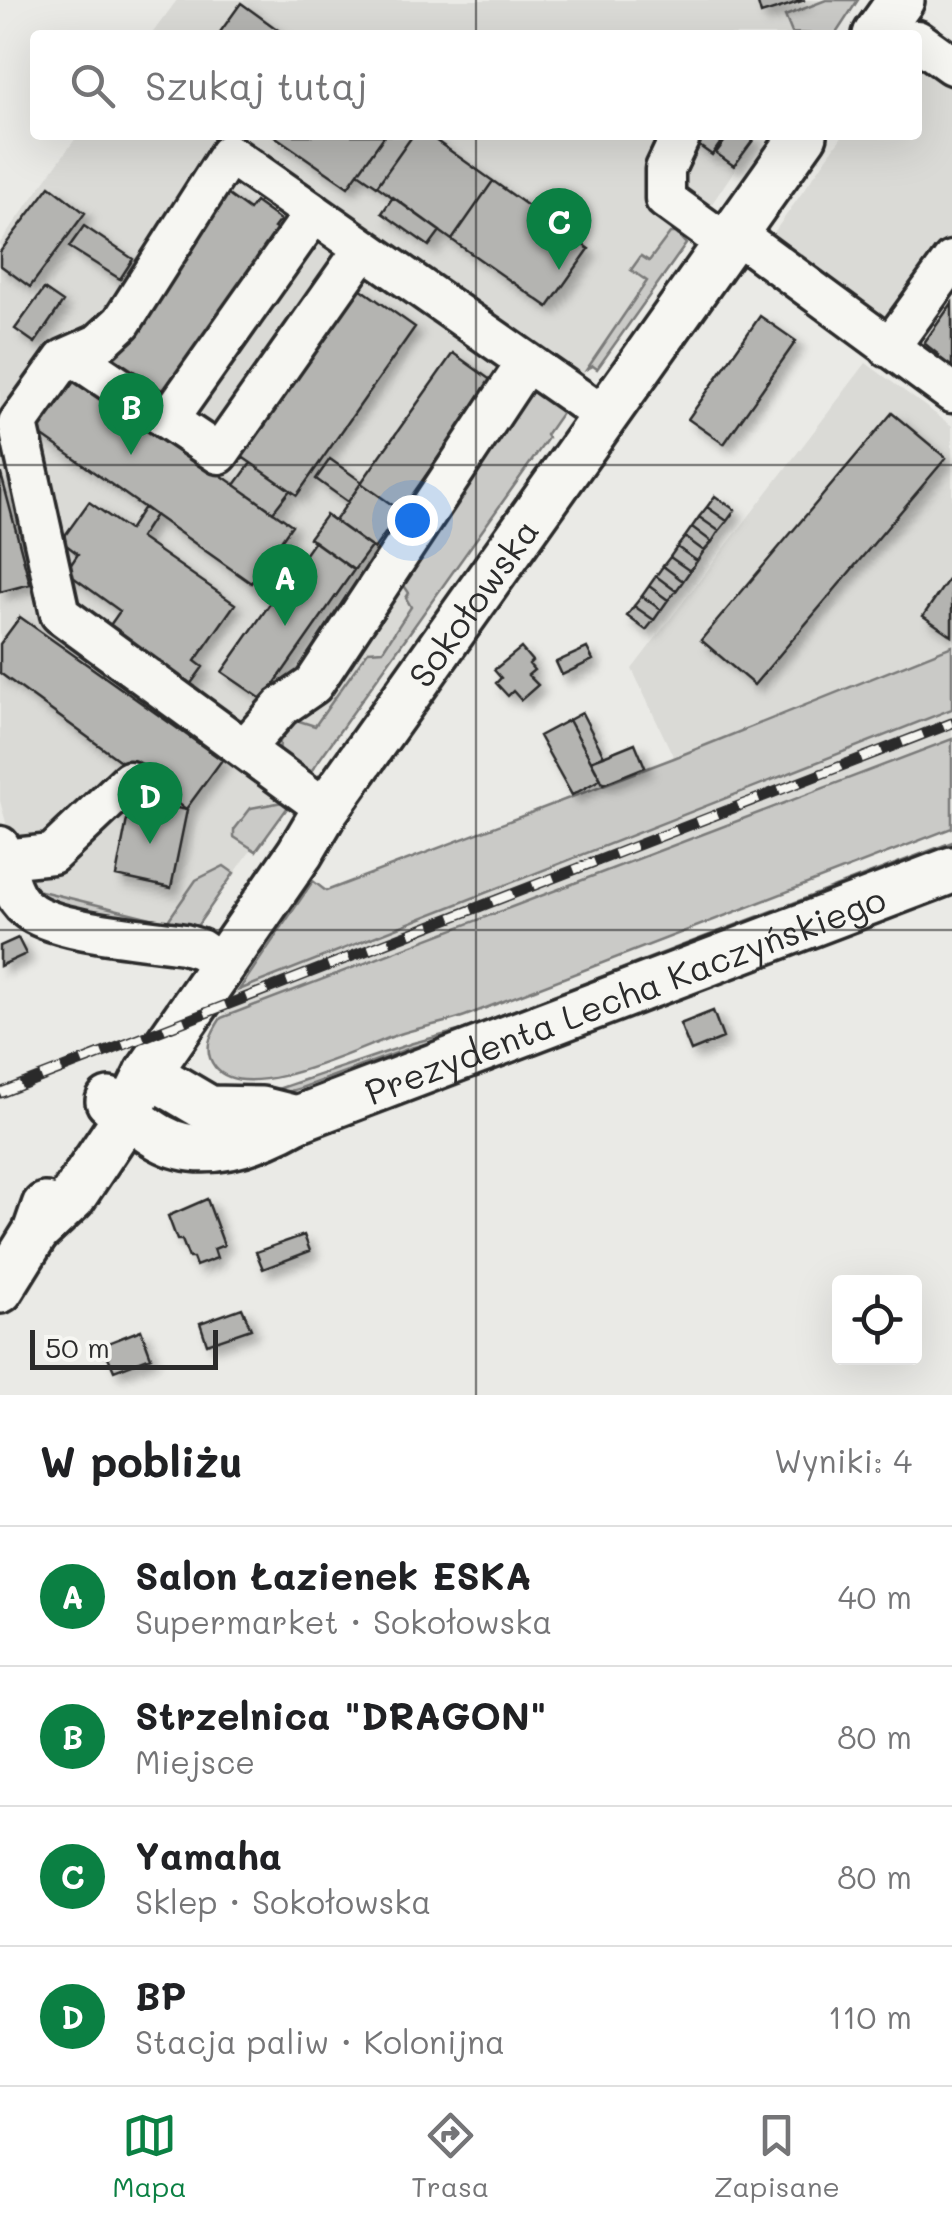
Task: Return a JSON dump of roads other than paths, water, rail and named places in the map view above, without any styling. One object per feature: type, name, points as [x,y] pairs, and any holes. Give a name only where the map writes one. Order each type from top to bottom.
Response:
[{"type":"main road","name":"Sokołowska","points":[[0,1290],[36,1232],[72,1198],[119,1108],[148,1074],[326,810],[800,140]]},
{"type":"main road","name":"Prezydenta Lecha Kaczyńskiego","points":[[119,1108],[176,1144],[202,1148],[250,1142],[297,1120],[952,870]]},
{"type":"main road","points":[[148,1074],[209,1109],[261,1110],[297,1120]]},
{"type":"street","points":[[922,39],[952,65]]},
{"type":"street","points":[[679,140],[665,169],[665,199],[731,238],[952,394]]},
{"type":"street","points":[[326,810],[60,614],[18,423],[64,359],[98,344],[122,322],[230,154],[604,416]]},
{"type":"street","points":[[168,420],[314,213]]},
{"type":"street","points":[[74,356],[219,454],[364,248]]},
{"type":"street","points":[[889,348],[952,262]]},
{"type":"street","points":[[244,749],[281,707],[313,685],[526,363]]},
{"type":"street","points":[[129,781],[52,854],[2,852],[12,890],[25,908],[50,923],[184,944],[200,949],[222,964]]},
{"type":"railway","points":[[0,1093],[952,723]]},
{"type":"place","name":"Yamaha","points":[[559,270]]},
{"type":"place","name":"Strzelnica \"DRAGON\"","points":[[131,455]]},
{"type":"place","name":"Salon Łazienek ESKA","points":[[285,626]]},
{"type":"place","name":"BP","points":[[150,844]]}]
